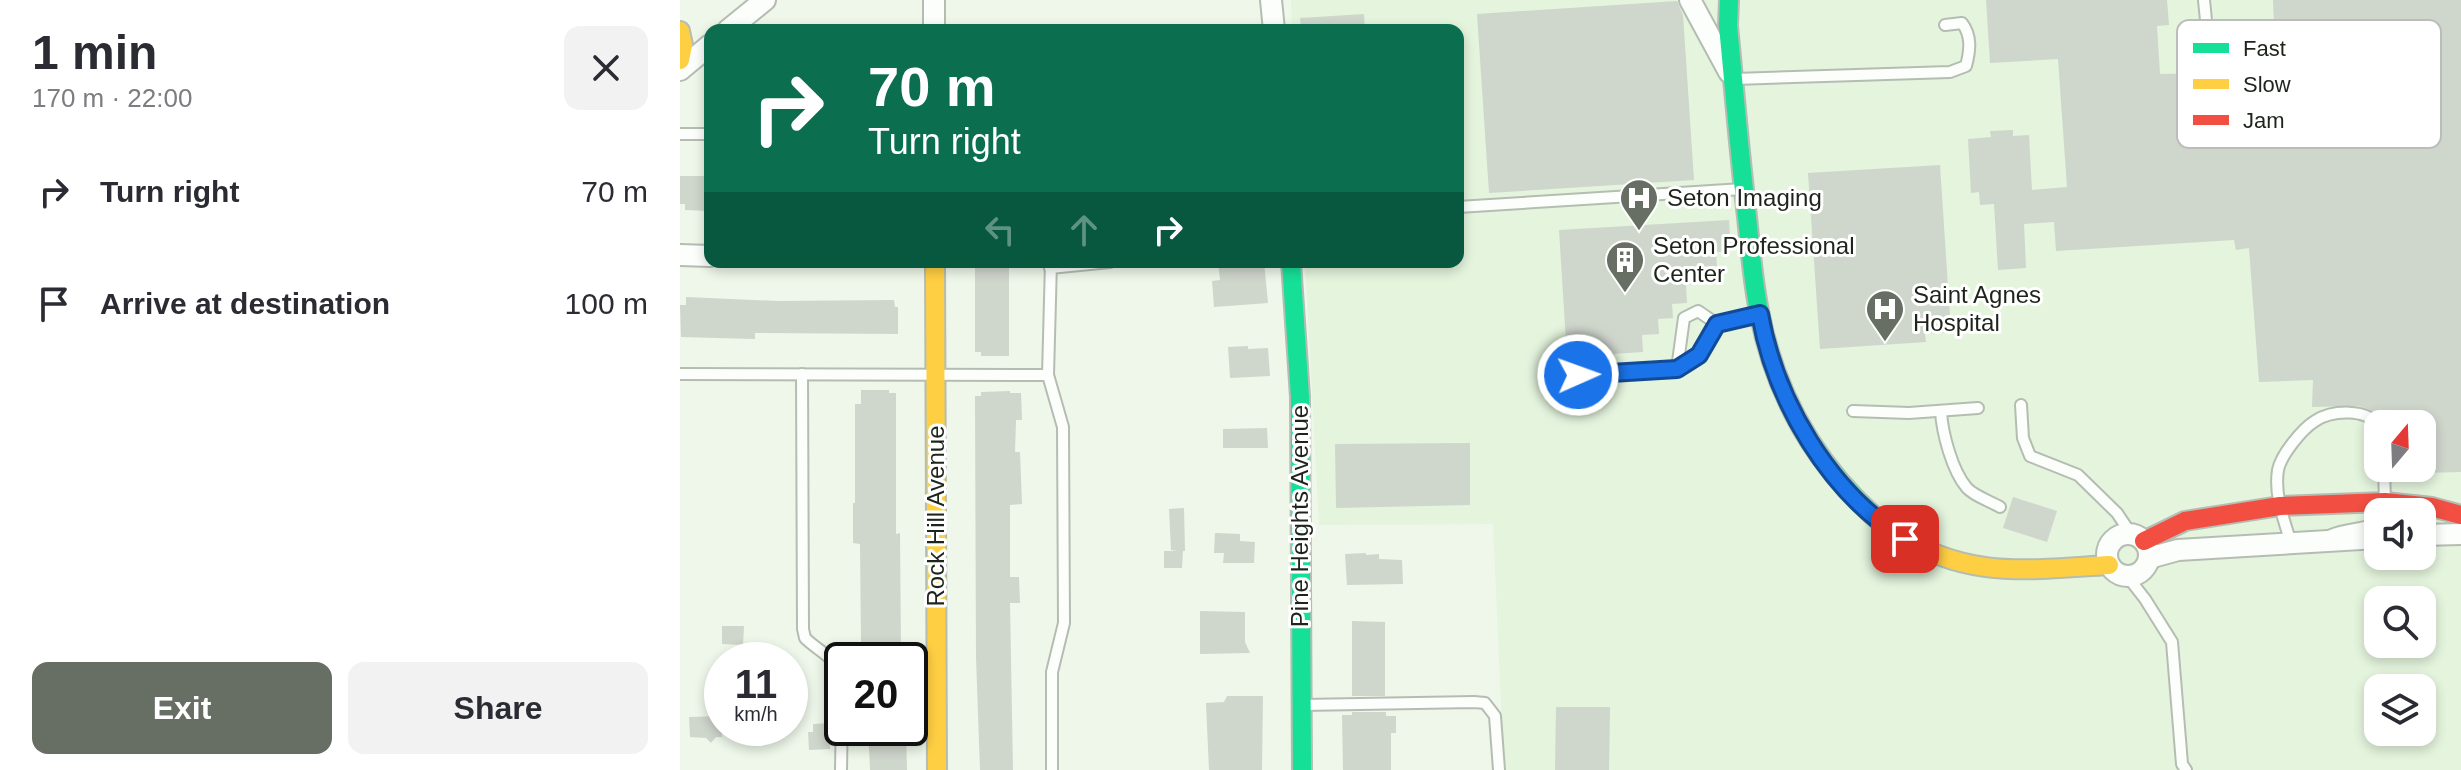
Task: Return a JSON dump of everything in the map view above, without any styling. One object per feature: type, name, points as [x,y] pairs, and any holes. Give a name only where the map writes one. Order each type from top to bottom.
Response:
[{"type":"street","points":[[735,24],[765,0]]},
{"type":"street","points":[[934,0],[934,24]]},
{"type":"street","points":[[1271,0],[1273,24]]},
{"type":"street","points":[[1690,0],[1733,79]]},
{"type":"street","points":[[1729,0],[1728,26],[1743,189],[1760,314],[1780,384],[1792,412],[1824,463],[1857,503],[1886,528],[1923,551],[1969,566],[2006,571],[2109,565]]},
{"type":"street","points":[[680,31],[683,45],[680,60]]},
{"type":"street","points":[[680,70],[704,50]]},
{"type":"street","points":[[680,255],[704,256]]},
{"type":"street","name":"Rock Hill Avenue","points":[[935,268],[937,770]]},
{"type":"street","name":"Pine Heights Avenue","points":[[1291,268],[1300,397],[1302,770]]},
{"type":"street","points":[[2141,545],[2185,521],[2280,506],[2364,507]]},
{"type":"street","points":[[2436,508],[2461,515]]},
{"type":"street","points":[[2436,535],[2461,534]]},
{"type":"street","points":[[2141,545],[2142,571],[2120,575],[2109,565],[2107,551],[2121,535],[2141,545],[2178,550],[2364,539]]},
{"type":"lane","points":[[2204,0],[2206,20]]},
{"type":"lane","points":[[1733,79],[1950,72],[1966,66],[1969,31],[1962,23],[1945,25]]},
{"type":"lane","points":[[680,134],[704,134]]},
{"type":"lane","points":[[1464,207],[1743,189]]},
{"type":"lane","points":[[1050,268],[1048,375],[1063,427],[1064,623],[1052,672],[1052,770]]},
{"type":"lane","points":[[1677,369],[1684,318],[1698,311],[1717,324]]},
{"type":"lane","points":[[1578,375],[1677,369],[1699,355],[1717,324],[1760,314]]},
{"type":"lane","points":[[680,374],[1048,375]]},
{"type":"lane","points":[[802,374],[803,629],[805,638],[824,652]]},
{"type":"lane","points":[[2021,405],[2023,438],[2030,456],[2078,475],[2117,513],[2141,545]]},
{"type":"lane","points":[[1853,411],[1909,413],[1978,408]]},
{"type":"lane","points":[[1941,411],[1942,432],[1967,488],[2000,507]]},
{"type":"lane","points":[[2291,543],[2280,506],[2278,471],[2286,451],[2314,421],[2327,415],[2364,415]]},
{"type":"lane","points":[[2315,542],[2345,529],[2364,526]]},
{"type":"lane","points":[[2127,576],[2172,642],[2182,764],[2186,770]]},
{"type":"lane","points":[[1301,705],[1485,703],[1495,716],[1499,770]]},
{"type":"lane","points":[[841,746],[841,770]]},
{"type":"shaded area","name":"Saint Agnes Hospital","points":[[1291,0],[2461,0],[2461,770],[1504,770],[1493,524],[1319,525],[1305,268],[1464,268],[1464,24],[1292,24]]},
{"type":"building","points":[[1986,0],[2167,0],[2169,25],[2157,26],[2160,74],[2177,74],[2177,148],[2441,148],[2441,20],[2274,20],[2273,0],[2461,0],[2461,472],[2436,473],[2436,410],[2312,407],[2313,380],[2259,382],[2249,248],[2236,250],[2234,240],[2056,251],[2054,222],[2024,224],[2026,268],[1998,270],[1994,204],[1980,205],[1979,192],[1971,193],[1968,139],[1991,137],[1990,131],[2013,130],[2013,136],[2029,135],[2032,190],[2067,187],[2058,59],[1990,63]]},
{"type":"building","points":[[1677,1],[1683,15],[1694,180],[1489,193],[1477,14]]},
{"type":"building","points":[[1364,14],[1365,24],[1300,24],[1300,18]]},
{"type":"building","points":[[1940,165],[1951,332],[1925,334],[1926,342],[1820,349],[1808,173]]},
{"type":"building","points":[[680,176],[704,176],[704,211],[685,210],[685,204],[680,204]]},
{"type":"building","name":"Seton Professional Center","points":[[1729,220],[1731,251],[1716,252],[1717,266],[1701,267],[1702,284],[1686,285],[1687,303],[1672,304],[1673,318],[1658,319],[1659,334],[1642,335],[1643,352],[1567,357],[1559,230]]},
{"type":"building","points":[[975,268],[1009,268],[1009,356],[981,356],[981,352],[975,352]]},
{"type":"building","points":[[1219,268],[1265,268],[1268,303],[1214,307],[1212,281],[1220,280]]},
{"type":"building","points":[[686,297],[778,301],[894,300],[895,307],[898,307],[898,334],[755,333],[755,339],[681,337],[680,305],[686,305]]},
{"type":"building","points":[[1248,346],[1248,349],[1268,348],[1270,376],[1230,378],[1228,347]]},
{"type":"building","points":[[861,390],[896,393],[896,534],[900,533],[901,642],[861,642],[860,544],[853,543],[853,503],[855,404],[861,404]]},
{"type":"building","points":[[981,392],[1021,393],[1022,420],[1016,420],[1015,452],[1020,452],[1022,504],[1010,505],[1010,577],[1019,577],[1020,603],[1010,603],[1013,770],[980,770],[976,657],[975,396],[981,396]]},
{"type":"building","points":[[1267,428],[1268,448],[1223,448],[1223,429]]},
{"type":"building","points":[[1470,443],[1470,505],[1336,508],[1335,444]]},
{"type":"building","points":[[2013,497],[2057,511],[2047,542],[2003,528]]},
{"type":"building","points":[[1184,508],[1185,551],[1182,568],[1164,568],[1164,551],[1177,551],[1171,550],[1169,509]]},
{"type":"building","points":[[1215,533],[1240,534],[1240,541],[1255,542],[1254,563],[1223,563],[1224,553],[1214,553]]},
{"type":"building","points":[[1345,554],[1379,554],[1379,559],[1402,560],[1403,584],[1347,585]]},
{"type":"building","points":[[1200,611],[1245,612],[1245,642],[1250,653],[1200,654]]},
{"type":"building","points":[[1352,621],[1385,622],[1385,696],[1352,696]]},
{"type":"building","points":[[722,626],[744,626],[743,642],[722,642]]},
{"type":"building","points":[[1227,696],[1263,696],[1262,770],[1209,770],[1206,703],[1224,702]]},
{"type":"building","points":[[1556,707],[1610,707],[1609,770],[1555,770]]},
{"type":"building","points":[[1352,712],[1386,712],[1386,716],[1396,716],[1396,733],[1391,733],[1391,770],[1343,770],[1342,715],[1352,715]]},
{"type":"building","points":[[689,717],[704,717],[704,738],[690,737]]},
{"type":"building","points":[[824,723],[824,746],[830,746],[830,749],[809,750],[808,732],[813,732],[813,724]]},
{"type":"building","points":[[869,746],[906,746],[907,770],[870,770]]},
{"type":"traffic: fast","points":[[1729,0],[1728,26],[1751,260],[1767,344],[1777,375],[1805,433],[1843,485],[1891,531]]},
{"type":"traffic: fast","points":[[1291,268],[1300,397],[1302,770]]},
{"type":"traffic: slow","points":[[680,31],[683,45],[680,60]]},
{"type":"traffic: slow","points":[[935,268],[937,770]]},
{"type":"traffic: slow","points":[[1891,531],[1919,547],[1971,565],[2023,569],[2109,565]]},
{"type":"traffic: jam","points":[[2144,541],[2185,521],[2280,506],[2385,502],[2432,507],[2461,515]]},
{"type":"place","name":"Seton Imaging","points":[[1639,232]]},
{"type":"place","name":"Seton Professional Center","points":[[1625,294]]},
{"type":"place","name":"Saint Agnes Hospital","points":[[1885,343]]},
{"type":"route","points":[[1578,375],[1677,369],[1699,355],[1717,324],[1760,314],[1780,384],[1792,412],[1824,463],[1857,503],[1886,528],[1905,539]]}]
